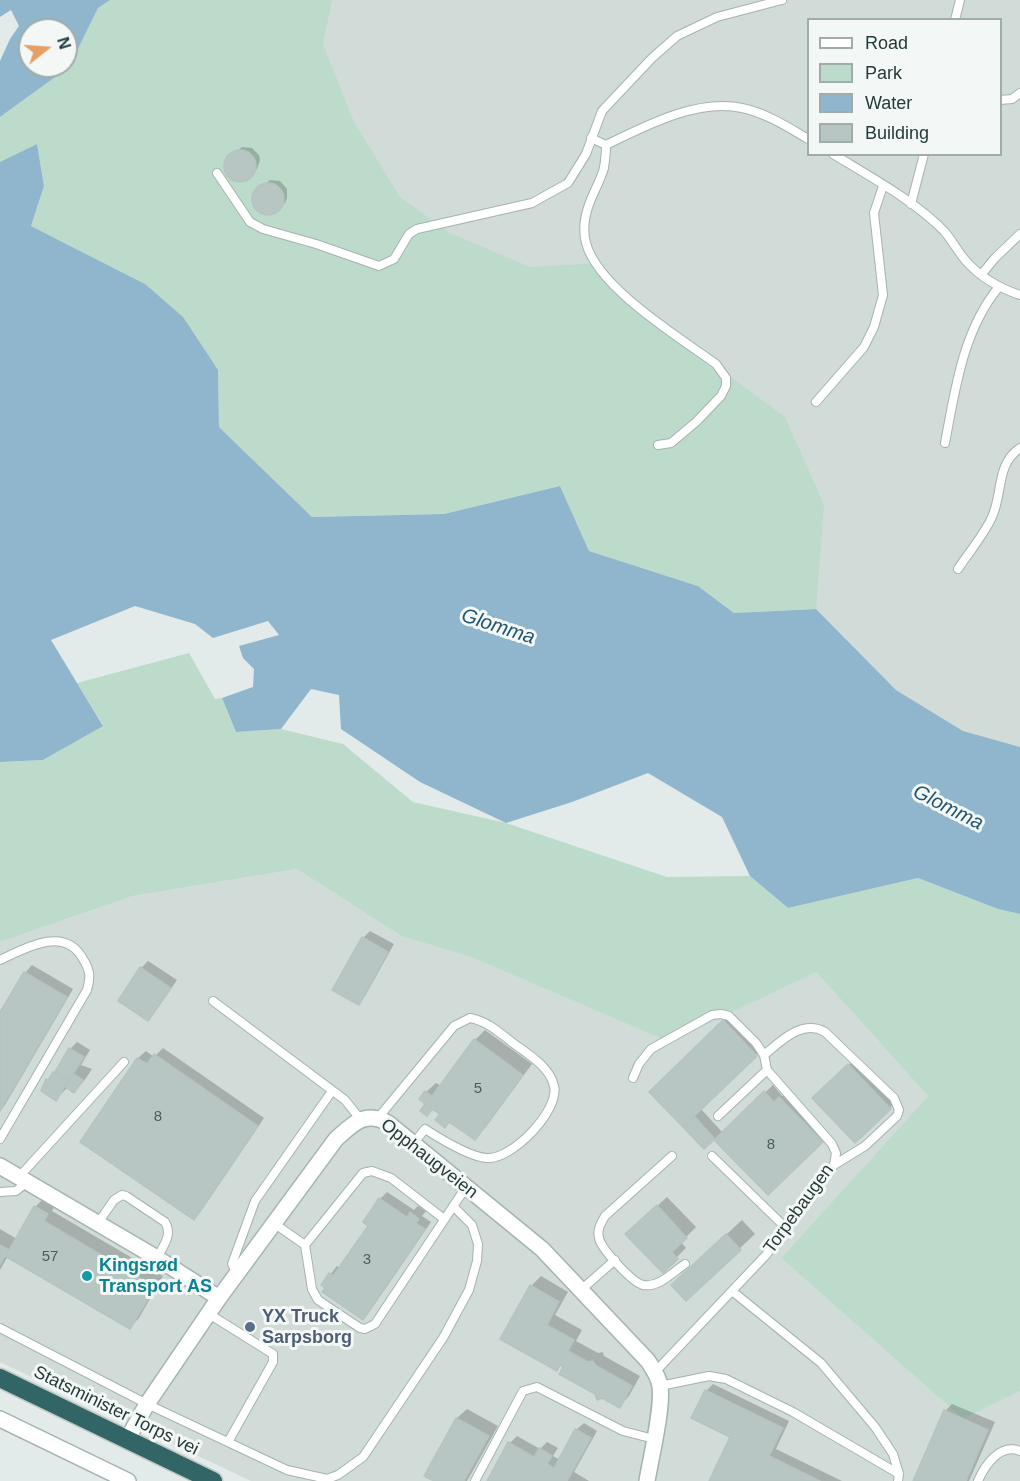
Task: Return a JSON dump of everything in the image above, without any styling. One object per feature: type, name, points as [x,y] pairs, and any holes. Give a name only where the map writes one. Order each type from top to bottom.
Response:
[{"type":"highway","name":"Statsminister Torps vei","points":[[0,1378],[213,1481]]},
{"type":"street","name":"Opphaugveien","points":[[127,1440],[147,1404],[219,1298],[336,1139],[368,1117],[378,1118],[413,1144],[542,1249],[648,1361],[658,1379]]},
{"type":"street","points":[[0,1166],[157,1258],[219,1298]]},
{"type":"street","points":[[647,1481],[660,1405],[658,1379]]},
{"type":"street","points":[[0,1419],[128,1481]]},
{"type":"lane","points":[[217,173],[250,222],[263,229],[316,244],[379,266],[394,259],[409,234],[417,229],[532,203],[568,183],[586,154],[602,111],[652,58],[677,36],[717,17],[782,0]]},
{"type":"lane","points":[[956,18],[960,0]]},
{"type":"lane","points":[[1002,100],[1012,99],[1020,93]]},
{"type":"lane","points":[[606,145],[644,127],[708,106],[741,107],[774,120],[807,139]]},
{"type":"lane","points":[[591,138],[606,145]]},
{"type":"lane","points":[[606,145],[603,170],[593,192],[585,219],[586,243],[591,255],[616,288],[640,309],[716,364],[726,378],[725,390],[696,422],[671,443],[658,445]]},
{"type":"lane","points":[[836,156],[911,204],[944,231],[967,262],[998,288],[1020,295]]},
{"type":"lane","points":[[911,204],[923,156]]},
{"type":"lane","points":[[816,402],[864,347],[874,327],[883,295],[874,213],[883,186]]},
{"type":"lane","points":[[981,275],[1020,234]]},
{"type":"lane","points":[[945,443],[963,356],[980,316],[998,288]]},
{"type":"lane","points":[[958,569],[993,516],[1001,477],[1010,455],[1020,448]]},
{"type":"lane","points":[[0,960],[42,942],[58,940],[73,947],[81,955],[89,969],[91,980],[0,1139]]},
{"type":"lane","points":[[213,1001],[352,1107],[361,1120]]},
{"type":"lane","name":"Torpebaugen","points":[[633,1078],[639,1064],[651,1049],[695,1024],[721,1014],[729,1016],[756,1042],[764,1055],[767,1070],[832,1144],[836,1153],[834,1165],[766,1255],[732,1291],[658,1379]]},
{"type":"lane","points":[[378,1118],[454,1026],[470,1018],[489,1025],[538,1062],[554,1083],[554,1102],[529,1136],[498,1156],[492,1158],[479,1156],[448,1144],[425,1128],[413,1144]]},
{"type":"lane","points":[[764,1055],[789,1035],[807,1027],[817,1027],[894,1098],[899,1110],[897,1116],[865,1146],[834,1165]]},
{"type":"lane","points":[[0,1192],[16,1191],[22,1180],[124,1062]]},
{"type":"lane","points":[[718,1116],[767,1070]]},
{"type":"lane","points":[[238,1274],[232,1264],[255,1201],[332,1091]]},
{"type":"lane","points":[[672,1156],[605,1216],[599,1228],[599,1238],[604,1248],[633,1280],[642,1285],[659,1282],[685,1264]]},
{"type":"lane","points":[[712,1156],[786,1228]]},
{"type":"lane","points":[[305,1245],[363,1173],[372,1171],[391,1178],[444,1219]]},
{"type":"lane","points":[[274,1224],[305,1245],[312,1289],[318,1300],[365,1329],[375,1324],[466,1187]]},
{"type":"lane","points":[[98,1223],[114,1200],[122,1195],[126,1196],[165,1222],[168,1227],[168,1237],[157,1258]]},
{"type":"lane","points":[[0,1328],[147,1404],[287,1470],[327,1479],[338,1475],[363,1457],[443,1338],[469,1290],[477,1261],[478,1244],[472,1225],[453,1206]]},
{"type":"lane","points":[[582,1289],[615,1260]]},
{"type":"lane","points":[[732,1291],[821,1363],[875,1427],[892,1454],[898,1478]]},
{"type":"lane","points":[[209,1314],[273,1354],[273,1362],[228,1442]]},
{"type":"lane","points":[[658,1379],[709,1376],[726,1379],[793,1412],[898,1478]]},
{"type":"lane","points":[[475,1481],[523,1391],[537,1387],[623,1431],[654,1439]]},
{"type":"lane","points":[[978,1481],[1000,1452],[1013,1449],[1020,1451]]},
{"type":"shaded area","points":[[110,0],[1020,0],[1020,747],[963,731],[896,690],[816,609],[37,144],[0,162],[0,117],[54,78],[78,78],[78,49],[98,8]]},
{"type":"shaded area","points":[[297,869],[401,936],[471,957],[669,1042],[815,971],[928,1096],[781,1258],[963,1419],[1020,1391],[1020,1481],[251,1481],[0,1362],[0,942],[133,896]]},
{"type":"green space","points":[[110,0],[332,0],[323,44],[354,122],[400,197],[450,233],[530,267],[600,263],[641,309],[785,417],[824,505],[816,609],[734,613],[698,586],[589,551],[560,486],[444,514],[312,517],[219,427],[218,370],[145,284],[31,226],[44,186],[37,144],[0,162],[0,117],[54,78],[78,78],[78,49],[98,8]]},
{"type":"green space","points":[[189,653],[215,699],[222,698],[236,732],[281,729],[343,744],[413,802],[506,823],[667,877],[750,876],[788,908],[918,878],[998,909],[1020,914],[1020,1391],[963,1419],[781,1258],[928,1096],[816,972],[669,1042],[471,957],[401,936],[297,869],[133,896],[0,942],[0,762],[43,760],[103,725],[77,683]]},
{"type":"water","points":[[0,0],[110,0],[98,8],[78,49],[78,18],[18,18],[18,24],[11,10],[0,17]]},
{"type":"water","points":[[18,27],[18,78],[54,78],[0,117],[0,61]]},
{"type":"water","name":"Glomma","points":[[37,144],[44,186],[31,226],[145,284],[183,317],[218,370],[219,427],[312,517],[444,514],[560,486],[589,551],[698,586],[734,613],[816,609],[896,690],[963,731],[1020,747],[1020,914],[998,909],[918,878],[788,908],[750,876],[722,817],[648,773],[572,802],[506,823],[420,782],[341,729],[339,695],[311,689],[281,729],[236,732],[222,698],[253,687],[254,669],[243,658],[239,646],[279,635],[268,621],[213,638],[195,624],[135,606],[51,640],[103,726],[43,760],[0,762],[0,162]]},
{"type":"building","points":[[240,150],[251,155],[256,166],[251,177],[240,182],[229,177],[224,166],[229,155]]},
{"type":"building","points":[[268,183],[279,188],[284,199],[279,210],[268,215],[257,210],[252,199],[257,188]]},
{"type":"building","points":[[362,937],[388,952],[359,1005],[332,990]]},
{"type":"building","points":[[140,967],[171,988],[148,1021],[118,1001]]},
{"type":"building","points":[[24,972],[67,997],[0,1111],[0,1012]]},
{"type":"building","points":[[723,1020],[757,1056],[683,1127],[649,1092]]},
{"type":"building","points":[[474,1039],[523,1075],[475,1140],[449,1122],[445,1128],[435,1120],[440,1114],[432,1109],[427,1116],[420,1111],[425,1104],[419,1099],[425,1091],[432,1096]]},
{"type":"building","points":[[69,1048],[84,1057],[65,1086],[68,1081],[55,1072]]},
{"type":"building","points":[[154,1054],[258,1126],[194,1220],[80,1142],[137,1058],[147,1064]]},
{"type":"building","points":[[848,1064],[891,1109],[855,1143],[812,1098]]},
{"type":"building","points":[[53,1072],[68,1081],[56,1101],[41,1091],[46,1079],[48,1080]]},
{"type":"building","points":[[74,1074],[83,1080],[74,1093],[65,1087]]},
{"type":"building","points":[[764,1091],[774,1102],[779,1097],[823,1142],[768,1195],[714,1140]]},
{"type":"building","points":[[694,1116],[715,1139],[704,1149],[683,1127]]},
{"type":"building","points":[[379,1198],[407,1217],[410,1212],[419,1219],[416,1223],[425,1229],[363,1320],[322,1292],[325,1288],[321,1285],[329,1273],[333,1276],[368,1226],[363,1222]]},
{"type":"building","points":[[657,1205],[687,1238],[672,1252],[678,1259],[663,1273],[625,1234]]},
{"type":"building","name":"Kingsrød Transport AS","points":[[34,1206],[48,1214],[44,1221],[155,1287],[130,1329],[5,1256],[0,1265],[0,1245],[9,1250]]},
{"type":"building","points":[[726,1234],[741,1250],[686,1301],[671,1285]]},
{"type":"building","points":[[530,1285],[559,1302],[547,1325],[574,1340],[568,1351],[588,1362],[593,1361],[595,1365],[632,1386],[620,1408],[602,1398],[597,1400],[595,1394],[559,1374],[563,1367],[560,1365],[557,1371],[500,1339]]},
{"type":"building","points":[[705,1390],[783,1428],[769,1456],[820,1481],[709,1481],[730,1437],[691,1418]]},
{"type":"building","points":[[944,1410],[988,1430],[966,1481],[913,1481]]},
{"type":"building","points":[[456,1418],[489,1436],[464,1481],[434,1481],[424,1476]]},
{"type":"building","points":[[575,1429],[591,1438],[567,1481],[487,1481],[508,1442],[534,1457],[539,1448],[552,1456],[547,1464],[554,1468]]},
{"type":"place","name":"Kingsrød Transport AS","points":[[87,1276]]},
{"type":"place","name":"YX Truck Sarpsborg","points":[[250,1327]]}]
